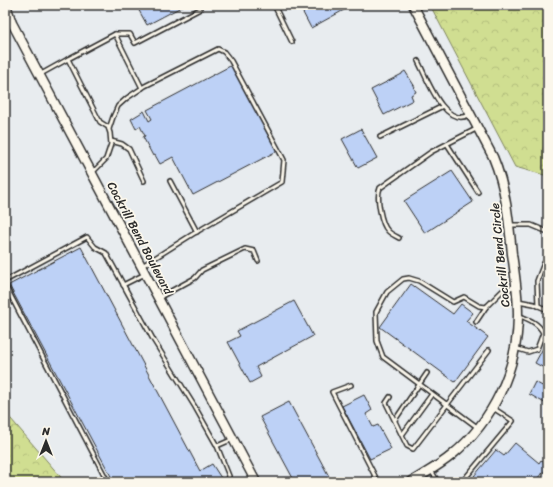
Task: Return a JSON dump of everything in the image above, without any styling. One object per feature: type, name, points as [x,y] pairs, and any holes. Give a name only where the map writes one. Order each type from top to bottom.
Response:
[{"type":"street","name":"Cockrill Bend Boulevard","points":[[6,5],[12,23],[39,75],[256,482]]},
{"type":"street","name":"Cockrill Bend Circle","points":[[411,482],[452,455],[479,428],[493,408],[507,378],[515,348],[518,315],[518,301],[509,225],[505,195],[500,176],[493,157],[413,5]]},
{"type":"lane","points":[[274,5],[292,42]]},
{"type":"lane","points":[[39,75],[115,34],[130,34],[135,43],[200,9]]},
{"type":"lane","points":[[115,34],[142,88]]},
{"type":"lane","points":[[92,173],[106,159],[111,144],[109,129],[113,117],[118,106],[127,98],[142,88],[218,49],[224,52],[231,60],[284,160],[282,182],[141,266]]},
{"type":"lane","points":[[68,59],[100,122],[109,129]]},
{"type":"lane","points":[[418,61],[442,107],[452,115],[464,117],[470,114]]},
{"type":"lane","points":[[380,137],[442,107]]},
{"type":"lane","points":[[399,238],[388,231],[382,220],[378,192],[380,188],[431,152],[478,128]]},
{"type":"lane","points":[[111,141],[122,144],[129,149],[144,181]]},
{"type":"lane","points":[[447,144],[478,192]]},
{"type":"lane","points":[[170,181],[197,232]]},
{"type":"lane","points":[[509,225],[531,225],[548,232]]},
{"type":"lane","points":[[5,281],[86,237],[95,247],[106,252],[154,341],[195,407],[217,446],[229,476],[228,479],[223,482]]},
{"type":"lane","points":[[158,298],[196,278],[202,270],[245,249],[254,251],[258,261]]},
{"type":"lane","points":[[538,306],[537,281],[544,262]]},
{"type":"lane","points":[[124,285],[145,274]]},
{"type":"lane","points":[[479,428],[383,357],[377,341],[376,312],[387,292],[403,279],[409,278],[419,281],[453,302],[464,297],[479,306],[486,307]]},
{"type":"lane","points":[[5,285],[108,482]]},
{"type":"lane","points":[[476,322],[486,307],[502,291],[516,286]]},
{"type":"lane","points":[[518,301],[548,310]]},
{"type":"lane","points":[[515,348],[528,352],[536,349],[543,333],[540,326],[518,315]]},
{"type":"lane","points":[[390,397],[386,403],[407,446],[413,449],[489,350]]},
{"type":"lane","points":[[395,420],[427,373]]},
{"type":"lane","points":[[351,385],[332,392],[378,482]]},
{"type":"lane","points":[[402,435],[432,394]]},
{"type":"lane","points":[[462,482],[513,421],[493,408]]},
{"type":"lane","points":[[217,446],[233,439]]},
{"type":"lane","points":[[431,470],[438,482]]},
{"type":"green space","points":[[430,5],[548,5],[548,176],[515,167]]},
{"type":"green space","points":[[5,412],[65,482],[5,482]]},
{"type":"building","points":[[136,5],[185,5],[147,25]]},
{"type":"building","points":[[299,5],[353,5],[311,28]]},
{"type":"building","points":[[232,65],[277,151],[193,195],[173,157],[160,164],[155,155],[153,156],[143,137],[145,136],[140,126],[136,129],[131,119],[144,111],[149,121],[152,119],[147,110]]},
{"type":"building","points":[[405,71],[415,87],[416,92],[411,95],[413,100],[384,115],[371,90]]},
{"type":"building","points":[[361,129],[377,158],[358,168],[342,139]]},
{"type":"building","points":[[452,171],[473,202],[425,233],[404,201]]},
{"type":"building","points":[[81,247],[200,471],[212,464],[221,478],[214,482],[114,482],[9,285]]},
{"type":"building","points":[[411,284],[453,314],[461,304],[473,313],[466,321],[488,337],[455,382],[380,327]]},
{"type":"building","points":[[294,301],[313,336],[256,367],[261,377],[250,383],[228,342],[240,336],[237,331]]},
{"type":"building","points":[[548,339],[548,370],[535,363]]},
{"type":"building","points":[[535,382],[548,389],[548,405],[529,394]]},
{"type":"building","points":[[364,395],[372,410],[366,414],[373,427],[378,425],[391,449],[370,459],[342,406]]},
{"type":"building","points":[[289,402],[332,482],[295,482],[260,417]]},
{"type":"building","points":[[515,443],[539,463],[541,460],[548,466],[536,482],[481,482],[474,476],[496,450],[504,456]]}]
